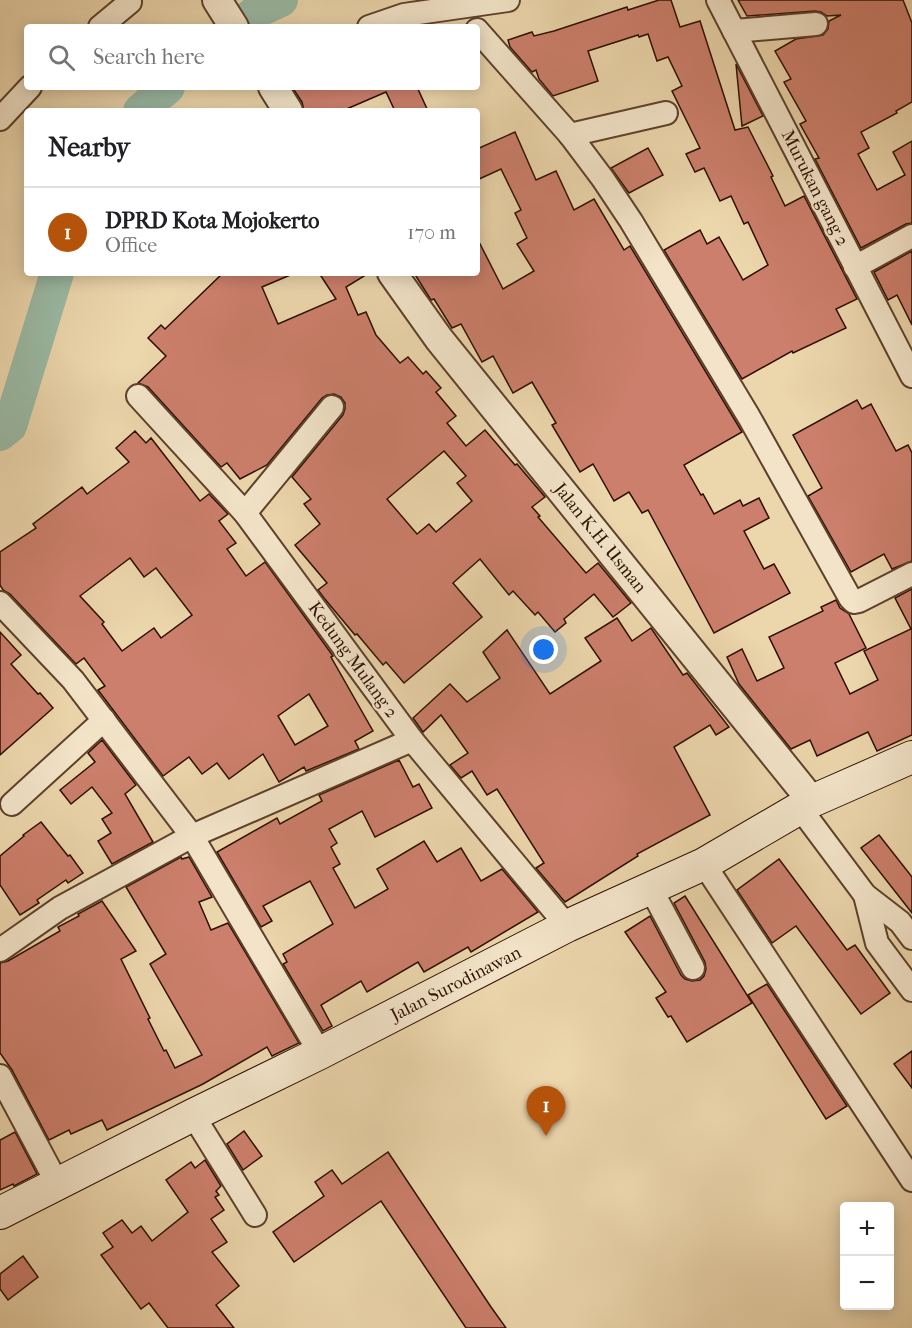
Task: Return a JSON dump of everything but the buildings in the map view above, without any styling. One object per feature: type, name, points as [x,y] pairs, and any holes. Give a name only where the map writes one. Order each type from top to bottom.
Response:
[{"type":"main road","name":"Jalan Surodinawan","points":[[0,1213],[567,926],[704,864],[806,805],[912,757]]},
{"type":"street","points":[[217,0],[232,24]]},
{"type":"street","points":[[378,24],[404,15],[508,0]]},
{"type":"street","name":"Murukan gang 2","points":[[718,0],[912,376]]},
{"type":"street","points":[[103,24],[129,2]]},
{"type":"street","points":[[457,7],[472,24]]},
{"type":"street","points":[[734,31],[816,24]]},
{"type":"street","points":[[480,33],[570,135],[603,179],[649,250],[749,417],[849,598],[854,602],[859,601],[912,574]]},
{"type":"street","points":[[0,119],[27,90]]},
{"type":"street","points":[[275,90],[286,108]]},
{"type":"street","points":[[570,135],[666,113]]},
{"type":"street","points":[[855,267],[912,236]]},
{"type":"street","name":"Jalan K.H. Usman","points":[[394,276],[439,339],[806,805]]},
{"type":"street","name":"Kedung Mulang 2","points":[[138,396],[245,513],[412,740],[567,926]]},
{"type":"street","points":[[245,513],[332,407]]},
{"type":"street","points":[[0,603],[73,680],[192,836],[320,1053]]},
{"type":"street","points":[[12,804],[104,720]]},
{"type":"street","points":[[0,950],[60,908],[192,836],[412,740]]},
{"type":"street","points":[[806,805],[865,895],[900,922],[912,938]]},
{"type":"street","points":[[704,864],[912,1180]]},
{"type":"street","points":[[651,889],[693,968]]},
{"type":"street","points":[[865,895],[877,943],[912,990]]},
{"type":"street","points":[[0,1076],[57,1184]]},
{"type":"street","points":[[193,1114],[255,1215]]},
{"type":"waterway","points":[[242,24],[257,11],[281,0]]},
{"type":"waterway","points":[[144,108],[164,90]]},
{"type":"waterway","points":[[0,434],[10,426],[56,276]]},
{"type":"place","name":"DPRD Kota Mojokerto","points":[[546,1136]]}]
